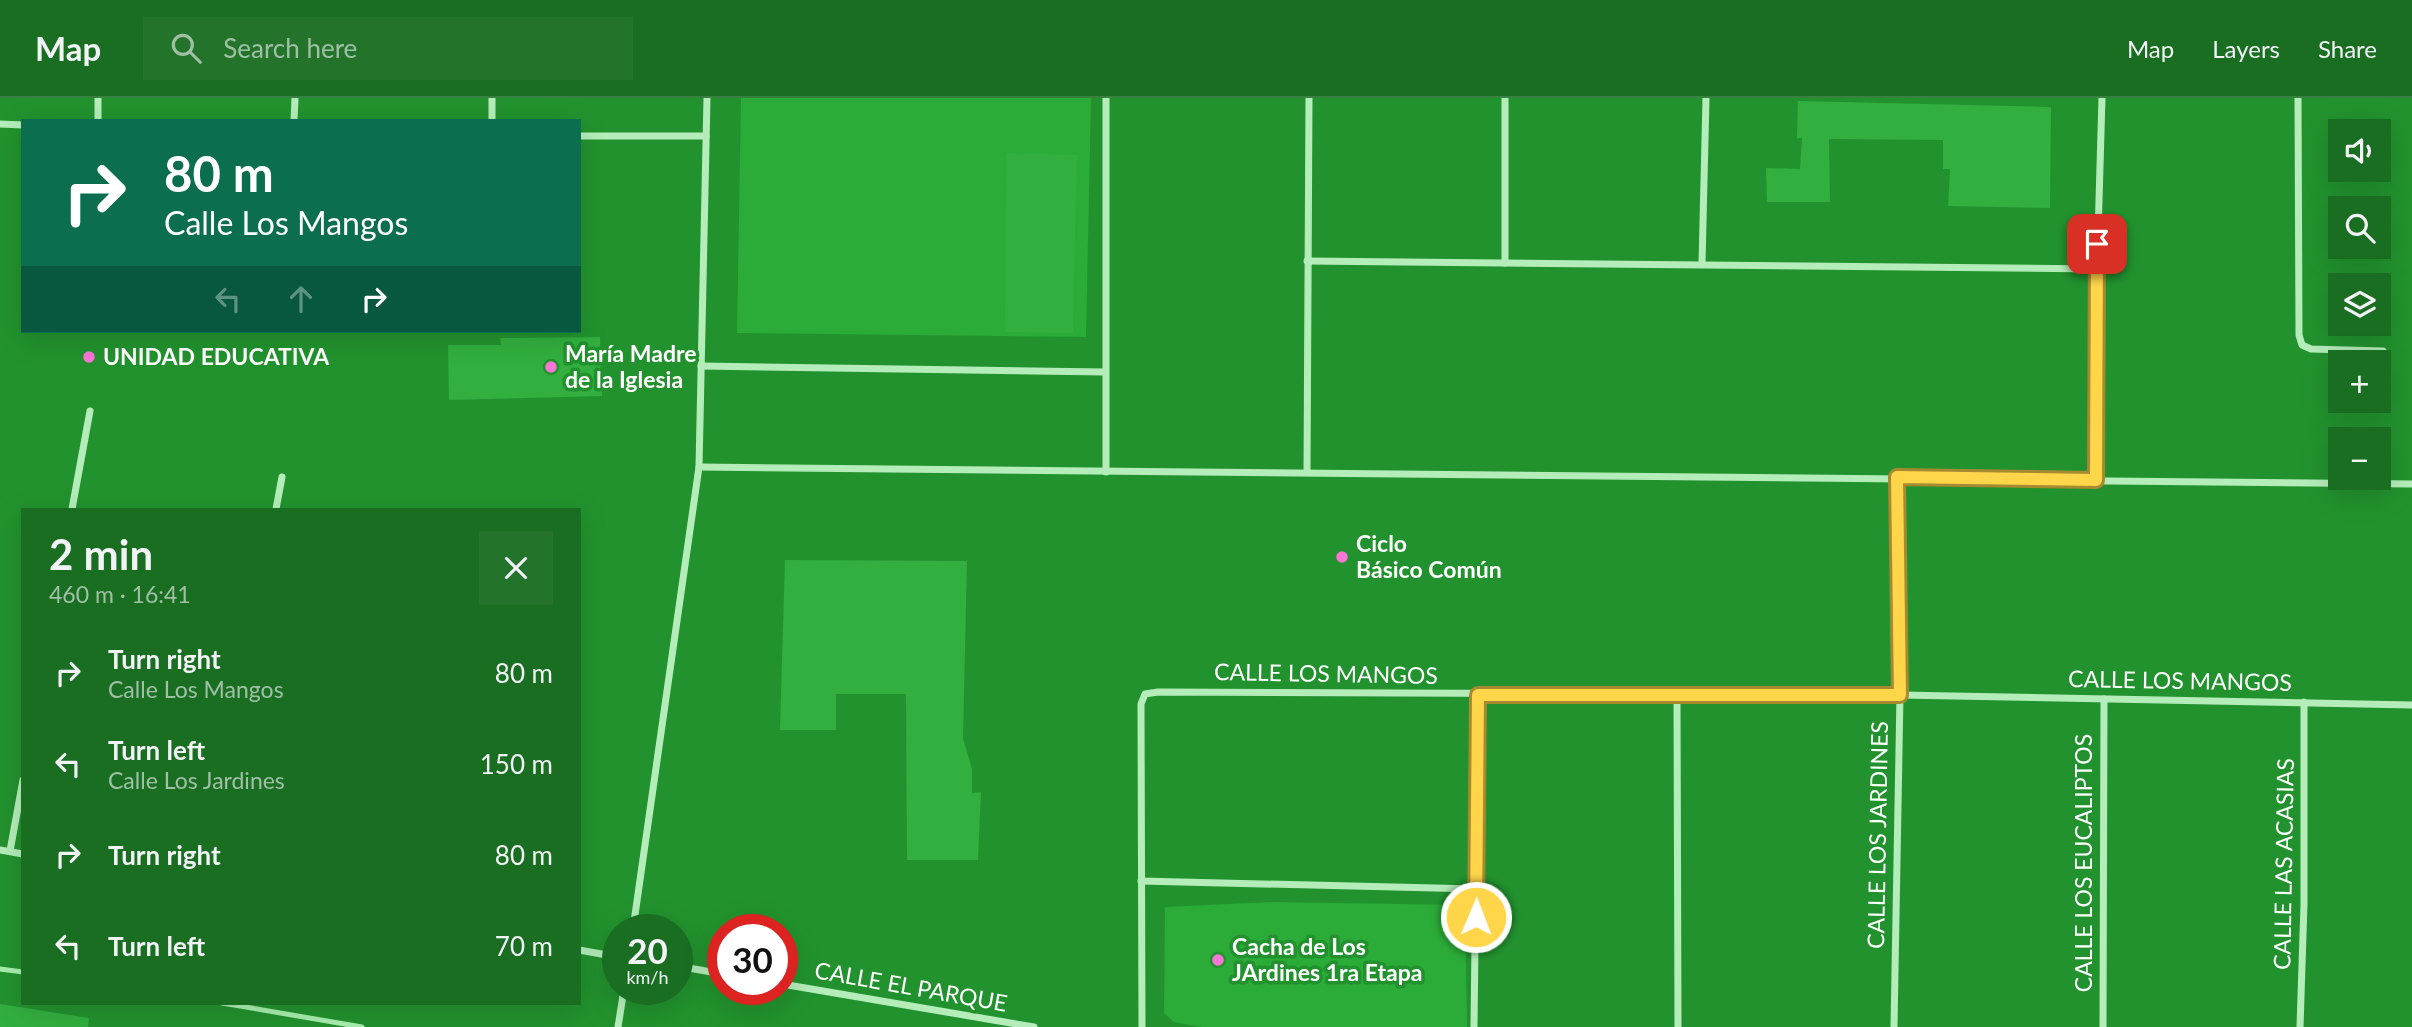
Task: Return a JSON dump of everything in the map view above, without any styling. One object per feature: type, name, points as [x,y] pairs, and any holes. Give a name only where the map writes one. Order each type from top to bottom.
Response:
[{"type":"street","points":[[98,98],[98,119]]},
{"type":"street","points":[[295,98],[295,119]]},
{"type":"street","points":[[492,98],[492,119]]},
{"type":"street","points":[[635,914],[699,467],[707,98]]},
{"type":"street","points":[[1106,98],[1106,472]]},
{"type":"street","points":[[1307,472],[1309,98]]},
{"type":"street","points":[[1505,98],[1505,263]]},
{"type":"street","points":[[1702,264],[1706,98]]},
{"type":"street","points":[[2096,480],[2096,269],[2102,98]]},
{"type":"street","points":[[2298,98],[2299,335],[2302,345],[2311,349],[2347,350]]},
{"type":"street","points":[[0,124],[21,125]]},
{"type":"street","points":[[581,136],[706,136]]},
{"type":"street","points":[[1307,261],[2096,269]]},
{"type":"street","points":[[702,366],[1104,372]]},
{"type":"street","points":[[72,508],[90,411]]},
{"type":"street","points":[[699,467],[2412,484]]},
{"type":"street","points":[[276,508],[282,477]]},
{"type":"street","name":"CALLE LOS JARDINES","points":[[1894,1027],[1900,695],[1897,477]]},
{"type":"street","name":"CALLE LOS MANGOS","points":[[1142,1027],[1141,704],[1145,694],[1158,691],[1478,695],[1900,695],[2412,705]]},
{"type":"street","points":[[1474,1027],[1478,695]]},
{"type":"street","points":[[1676,695],[1678,1027]]},
{"type":"street","name":"CALLE LOS EUCALIPTOS","points":[[2103,1027],[2104,699]]},
{"type":"street","name":"CALLE LAS ACASIAS","points":[[2300,1027],[2304,904],[2304,702]]},
{"type":"street","points":[[10,851],[21,791]]},
{"type":"street","points":[[0,850],[21,854]]},
{"type":"street","points":[[1141,881],[1476,890]]},
{"type":"street","points":[[581,950],[602,954]]},
{"type":"street","name":"CALLE EL PARQUE","points":[[798,987],[1034,1027]]},
{"type":"street","points":[[618,1027],[621,1005]]},
{"type":"green space","points":[[741,98],[1091,98],[1086,337],[737,333]]},
{"type":"green space","points":[[1273,902],[1465,905],[1467,1027],[1201,1027],[1174,1022],[1164,1013],[1165,907]]},
{"type":"building","points":[[1798,101],[2051,107],[2050,208],[1948,206],[1950,169],[1943,169],[1943,140],[1829,139],[1830,202],[1767,202],[1766,168],[1800,169],[1802,138],[1797,138]]},
{"type":"building","points":[[1006,153],[1077,155],[1073,333],[1005,332]]},
{"type":"building","name":"María Madre de la Iglesia","points":[[600,337],[602,396],[449,400],[448,345],[501,345],[500,338]]},
{"type":"building","points":[[785,560],[967,561],[963,738],[972,769],[972,793],[981,792],[978,860],[907,860],[906,694],[836,694],[836,730],[780,730]]},
{"type":"building","points":[[0,1004],[89,1018],[88,1027],[0,1027]]},
{"type":"waterway","points":[[0,969],[21,972]]},
{"type":"waterway","points":[[234,1005],[362,1027]]},
{"type":"place","name":"UNIDAD EDUCATIVA","points":[[89,357]]},
{"type":"place","name":"María Madre de la Iglesia","points":[[551,367]]},
{"type":"place","name":"Ciclo Básico Común","points":[[1342,557]]},
{"type":"place","name":"Cacha de Los JArdines 1ra Etapa","points":[[1218,960]]},
{"type":"route","points":[[1476,917],[1478,695],[1900,695],[1897,477],[2096,480],[2097,244]]}]
